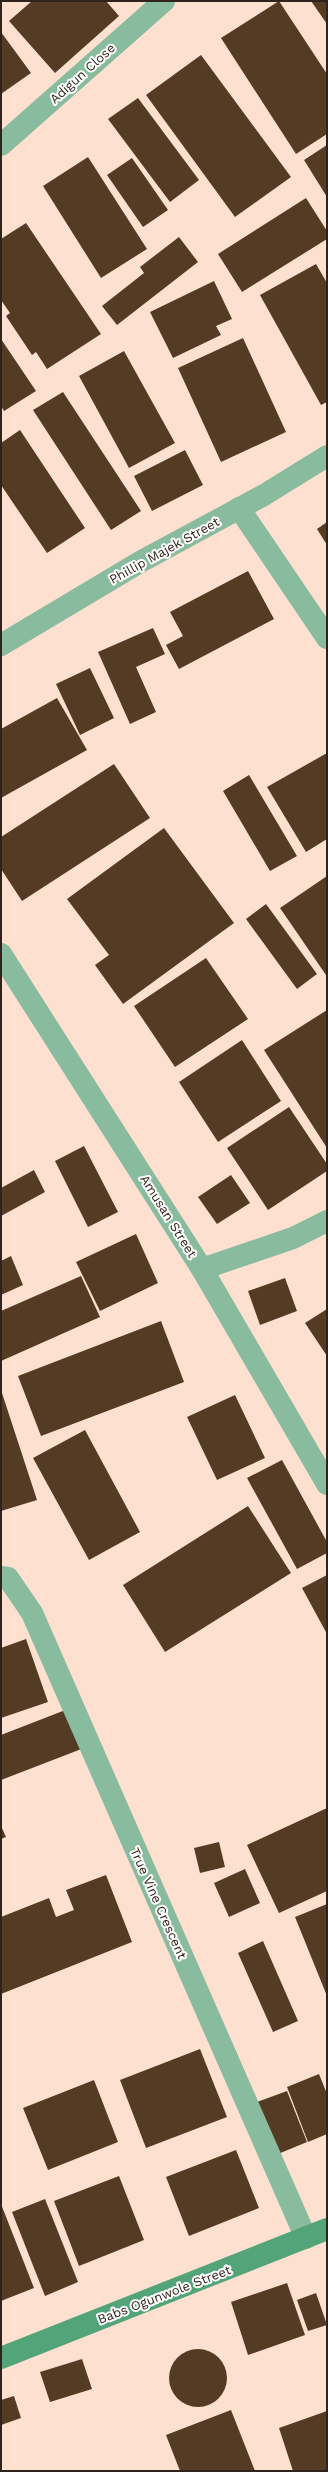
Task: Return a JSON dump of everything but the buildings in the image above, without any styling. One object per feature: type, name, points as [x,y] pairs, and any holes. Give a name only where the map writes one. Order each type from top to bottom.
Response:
[{"type":"street","name":"Adigun Close","points":[[1,145],[164,1]]},
{"type":"street","name":"Phillip Majek Street","points":[[1,645],[140,562],[240,508],[327,456]]},
{"type":"street","points":[[240,508],[327,638]]},
{"type":"street","name":"Amusan Street","points":[[1,954],[202,1269],[327,1484]]},
{"type":"street","points":[[202,1269],[293,1238],[327,1221]]},
{"type":"street","name":"True Vine Crescent","points":[[1,1577],[8,1578],[32,1613],[306,2238]]},
{"type":"street","name":"Babs Ogunwole Street","points":[[1,2358],[327,2229]]}]
